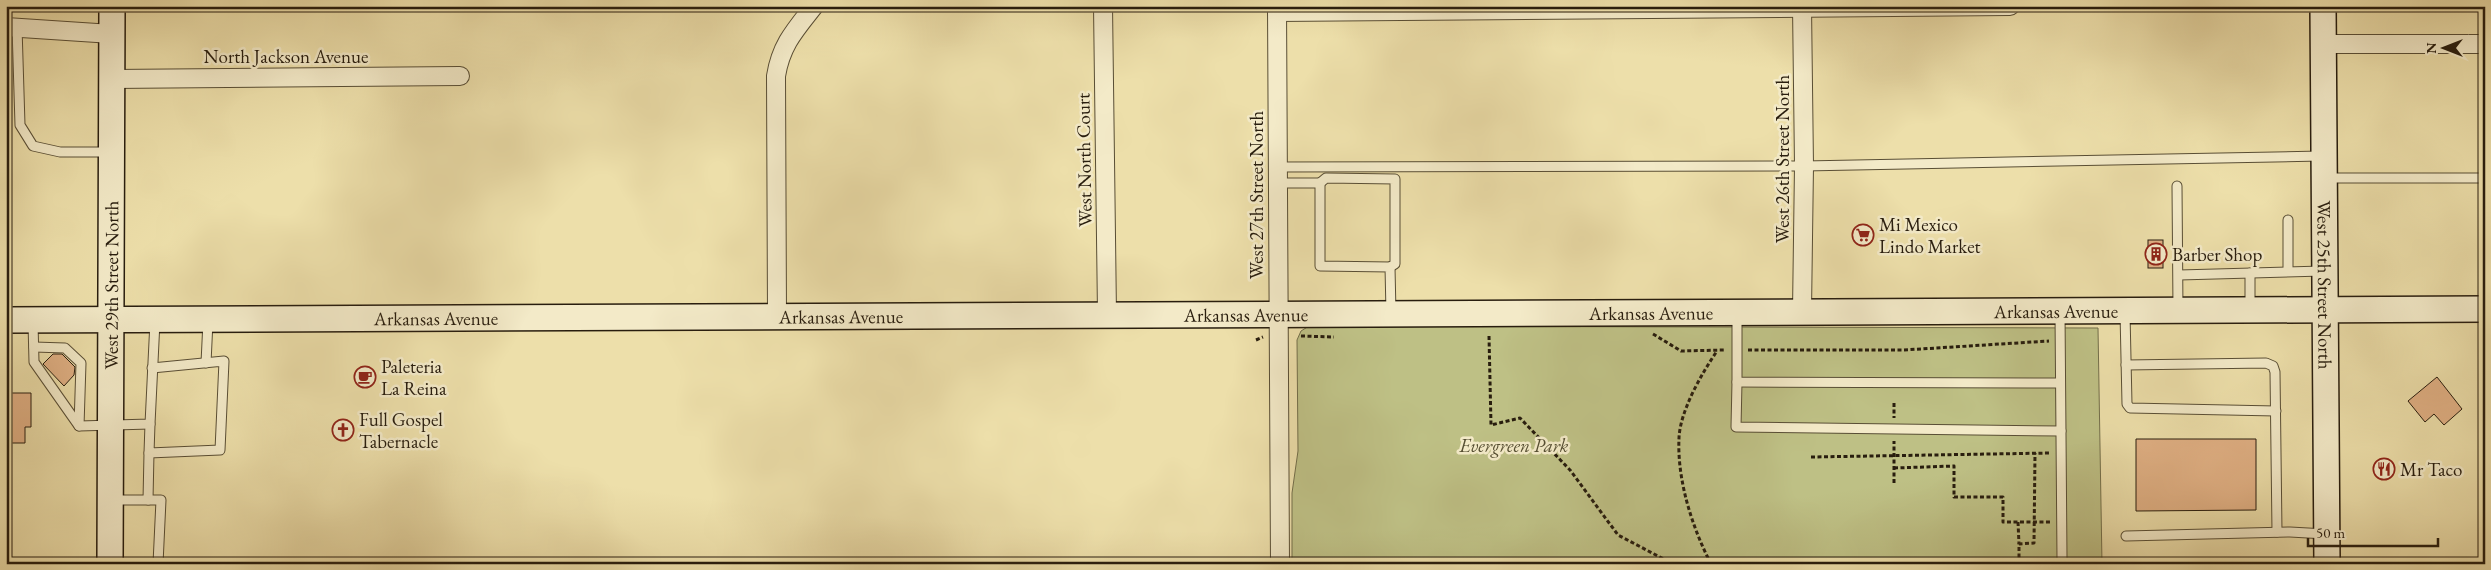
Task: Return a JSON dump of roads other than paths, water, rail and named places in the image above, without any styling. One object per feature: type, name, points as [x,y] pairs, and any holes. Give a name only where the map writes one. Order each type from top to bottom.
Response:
[{"type":"street","name":"West 29th Street North","points":[[110,564],[112,6]]},
{"type":"street","points":[[777,315],[776,76],[779,57],[791,35],[814,6]]},
{"type":"street","name":"West North Court","points":[[1102,6],[1107,314]]},
{"type":"street","points":[[1277,9],[2010,6]]},
{"type":"street","name":"West 25th Street North","points":[[2323,6],[2327,564]]},
{"type":"street","name":"West 26th Street North","points":[[1802,7],[1804,166],[1802,311]]},
{"type":"street","name":"West 27th Street North","points":[[1277,9],[1280,564]]},
{"type":"street","points":[[12,27],[112,34]]},
{"type":"street","points":[[2323,44],[2485,44]]},
{"type":"street","name":"North Jackson Avenue","points":[[112,79],[460,76]]},
{"type":"street","name":"Arkansas Avenue","points":[[6,320],[1107,314],[1278,324],[1391,313],[2485,309]]},
{"type":"lane","points":[[12,27],[20,125],[33,146],[60,152],[112,152]]},
{"type":"lane","points":[[1277,175],[1804,166],[2323,167],[2485,178]]},
{"type":"lane","points":[[1277,175],[1320,183]]},
{"type":"lane","points":[[1326,178],[1395,179],[1394,264],[1390,267],[1320,266],[1320,183],[1326,178]]},
{"type":"lane","points":[[2177,186],[2178,310]]},
{"type":"lane","points":[[2288,220],[2288,271]]},
{"type":"lane","points":[[1390,267],[1391,313]]},
{"type":"lane","points":[[2178,274],[2324,271]]},
{"type":"lane","points":[[2250,273],[2250,310]]},
{"type":"lane","points":[[2060,310],[2062,558]]},
{"type":"lane","points":[[2125,310],[2127,404],[2130,408],[2276,412]]},
{"type":"lane","points":[[1738,311],[1736,427],[2061,431]]},
{"type":"lane","points":[[148,500],[155,319]]},
{"type":"lane","points":[[206,363],[208,319]]},
{"type":"lane","points":[[33,320],[34,362],[79,426]]},
{"type":"lane","points":[[34,347],[65,348],[81,363],[79,426]]},
{"type":"lane","points":[[150,453],[220,450],[224,361],[152,368]]},
{"type":"lane","points":[[2126,365],[2266,363],[2273,366],[2276,372],[2277,532]]},
{"type":"lane","points":[[1737,382],[2060,383]]},
{"type":"lane","points":[[79,426],[150,424]]},
{"type":"lane","points":[[110,500],[161,500],[158,564]]},
{"type":"lane","points":[[2126,536],[2277,532],[2327,534]]},
{"type":"place","name":"Mi Mexico Lindo Market","points":[[1863,235]]},
{"type":"place","name":"Barber Shop","points":[[2156,254]]},
{"type":"place","name":"Paleteria La Reina","points":[[365,377]]},
{"type":"place","name":"Full Gospel Tabernacle","points":[[343,430]]},
{"type":"place","name":"Mr Taco","points":[[2384,469]]},
{"type":"park label","name":"Evergreen Park","points":[[1514,445]]}]
